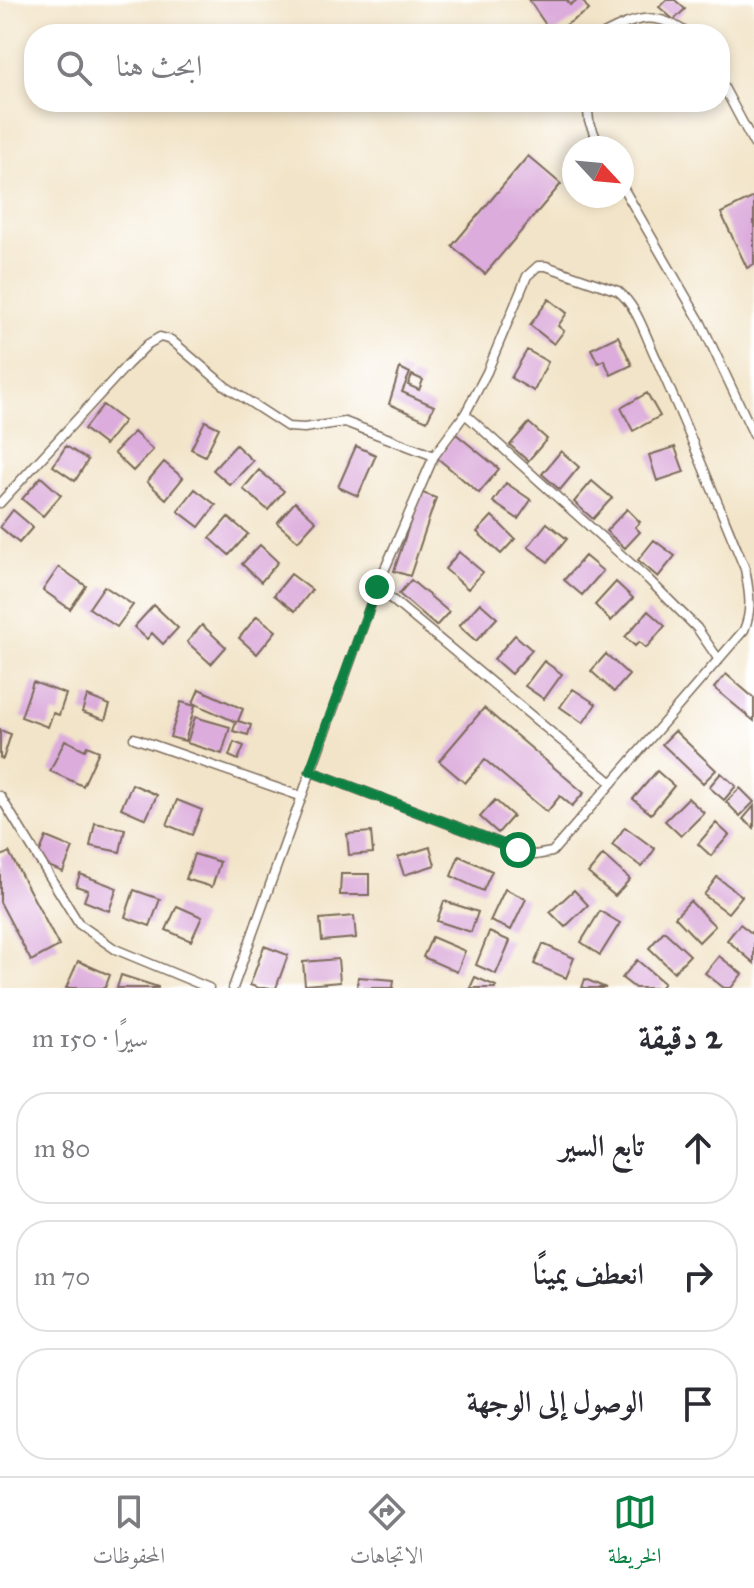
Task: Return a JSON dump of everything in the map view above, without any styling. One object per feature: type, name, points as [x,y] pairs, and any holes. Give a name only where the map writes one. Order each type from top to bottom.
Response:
[{"type":"lane","points":[[626,24],[642,17],[663,19],[671,24]]},
{"type":"lane","points":[[730,99],[754,144]]},
{"type":"lane","points":[[588,112],[595,136]]},
{"type":"lane","points":[[634,207],[701,323],[754,435]]},
{"type":"lane","points":[[233,988],[300,796],[377,587],[434,456],[465,414],[531,270],[546,266],[618,291],[626,297],[678,408],[745,569],[750,593],[749,617],[744,630],[552,852],[535,855],[310,771]]},
{"type":"lane","points":[[0,503],[127,365],[148,344],[160,337],[171,340],[225,386],[288,427],[345,422],[434,456]]},
{"type":"lane","points":[[465,414],[648,579],[697,628],[719,660]]},
{"type":"lane","points":[[377,587],[612,783]]},
{"type":"lane","points":[[744,630],[754,636]]},
{"type":"lane","points":[[134,738],[300,796]]},
{"type":"lane","points":[[0,796],[79,924],[115,949],[209,988]]},
{"type":"building","points":[[529,0],[567,0],[570,5],[582,0],[589,10],[567,24],[545,24]]},
{"type":"building","points":[[666,0],[675,0],[685,9],[674,20],[659,7]]},
{"type":"building","points":[[528,156],[561,184],[485,274],[452,246]]},
{"type":"building","points":[[754,197],[754,264],[747,268],[721,213]]},
{"type":"building","points":[[549,299],[567,313],[558,326],[564,331],[554,344],[530,325]]},
{"type":"building","points":[[618,336],[632,365],[611,375],[604,360],[598,363],[591,349]]},
{"type":"building","points":[[527,350],[548,362],[534,391],[511,378]]},
{"type":"building","points":[[400,368],[410,373],[402,392],[434,406],[427,421],[389,404]]},
{"type":"building","points":[[412,375],[423,380],[419,390],[408,385]]},
{"type":"building","points":[[647,393],[660,416],[633,431],[621,408]]},
{"type":"building","points":[[103,405],[124,421],[105,445],[84,429]]},
{"type":"building","points":[[205,421],[219,428],[205,456],[191,449]]},
{"type":"building","points":[[529,423],[547,439],[528,461],[510,445]]},
{"type":"building","points":[[134,432],[153,450],[133,471],[114,453]]},
{"type":"building","points":[[456,434],[499,469],[479,493],[436,457]]},
{"type":"building","points":[[236,445],[253,461],[230,485],[213,470]]},
{"type":"building","points":[[66,446],[88,460],[75,481],[53,466]]},
{"type":"building","points":[[356,446],[376,455],[358,496],[338,487]]},
{"type":"building","points":[[675,447],[684,472],[657,481],[649,455]]},
{"type":"building","points":[[561,451],[579,467],[560,490],[542,474]]},
{"type":"building","points":[[164,462],[183,478],[166,499],[147,482]]},
{"type":"building","points":[[259,470],[284,491],[268,510],[243,489]]},
{"type":"building","points":[[41,477],[61,495],[43,516],[22,499]]},
{"type":"building","points":[[592,481],[612,498],[593,519],[574,502]]},
{"type":"building","points":[[506,483],[531,500],[518,519],[493,502]]},
{"type":"building","points":[[195,489],[216,505],[199,527],[178,511]]},
{"type":"building","points":[[420,492],[436,498],[410,576],[394,571]]},
{"type":"building","points":[[295,502],[316,521],[298,541],[277,523]]},
{"type":"building","points":[[627,509],[640,522],[635,527],[640,532],[625,548],[606,531]]},
{"type":"building","points":[[13,510],[33,527],[19,543],[0,527]]},
{"type":"building","points":[[492,516],[515,539],[501,554],[477,532]]},
{"type":"building","points":[[228,517],[248,534],[229,555],[210,538]]},
{"type":"building","points":[[547,523],[567,539],[548,562],[528,547]]},
{"type":"building","points":[[654,540],[675,556],[658,577],[638,560]]},
{"type":"building","points":[[260,545],[278,562],[261,582],[242,564]]},
{"type":"building","points":[[459,552],[483,572],[468,589],[445,569]]},
{"type":"building","points":[[585,556],[603,571],[582,595],[564,580]]},
{"type":"building","points":[[59,567],[86,586],[70,609],[43,590]]},
{"type":"building","points":[[291,574],[312,590],[295,611],[274,595]]},
{"type":"building","points":[[411,580],[449,612],[436,626],[399,594]]},
{"type":"building","points":[[616,582],[633,598],[611,621],[595,605]]},
{"type":"building","points":[[104,586],[133,605],[117,627],[89,608]]},
{"type":"building","points":[[480,603],[497,618],[476,641],[459,626]]},
{"type":"building","points":[[154,605],[178,628],[163,644],[152,633],[147,639],[134,627]]},
{"type":"building","points":[[648,611],[665,626],[646,648],[639,642],[635,646],[625,637]]},
{"type":"building","points":[[257,616],[276,631],[257,654],[239,638]]},
{"type":"building","points":[[202,625],[226,647],[211,664],[187,642]]},
{"type":"building","points":[[515,635],[532,650],[511,674],[494,659]]},
{"type":"building","points":[[606,654],[629,675],[614,692],[591,671]]},
{"type":"building","points":[[544,661],[562,674],[544,699],[525,686]]},
{"type":"building","points":[[726,674],[754,698],[754,721],[714,688]]},
{"type":"building","points":[[33,682],[66,694],[59,715],[53,713],[48,727],[21,717]]},
{"type":"building","points":[[199,689],[243,709],[238,721],[251,725],[248,735],[233,731],[236,722],[193,703]]},
{"type":"building","points":[[573,689],[596,704],[583,723],[560,707]]},
{"type":"building","points":[[87,696],[110,705],[105,720],[82,712]]},
{"type":"building","points":[[181,702],[195,706],[185,741],[170,737]]},
{"type":"building","points":[[484,708],[584,793],[572,806],[560,796],[547,812],[485,760],[465,783],[439,761]]},
{"type":"building","points":[[195,717],[230,727],[222,754],[187,743]]},
{"type":"building","points":[[0,730],[11,734],[3,759],[0,758]]},
{"type":"building","points":[[675,731],[716,770],[703,783],[662,744]]},
{"type":"building","points":[[65,740],[85,750],[87,746],[99,751],[83,786],[50,771]]},
{"type":"building","points":[[234,742],[244,746],[238,760],[229,756]]},
{"type":"building","points":[[657,771],[674,786],[651,814],[633,799]]},
{"type":"building","points":[[721,773],[736,786],[724,800],[709,787]]},
{"type":"building","points":[[132,784],[157,795],[146,819],[121,808]]},
{"type":"building","points":[[740,788],[754,802],[740,816],[726,802]]},
{"type":"building","points":[[688,798],[704,813],[681,836],[665,821]]},
{"type":"building","points":[[177,800],[202,810],[192,835],[167,825]]},
{"type":"building","points":[[495,800],[513,816],[498,833],[480,817]]},
{"type":"building","points":[[754,806],[754,828],[743,819]]},
{"type":"building","points":[[95,823],[125,829],[120,852],[90,846]]},
{"type":"building","points":[[716,823],[729,835],[711,856],[698,844]]},
{"type":"building","points":[[625,827],[655,849],[642,867],[612,845]]},
{"type":"building","points":[[371,832],[373,853],[349,855],[347,834]]},
{"type":"building","points":[[46,837],[73,848],[63,872],[36,861]]},
{"type":"building","points":[[430,847],[435,865],[404,875],[398,857]]},
{"type":"building","points":[[9,852],[59,946],[31,961],[0,902],[0,857]]},
{"type":"building","points":[[194,854],[220,862],[212,887],[186,879]]},
{"type":"building","points":[[603,855],[630,879],[615,896],[588,873]]},
{"type":"building","points":[[459,856],[492,871],[483,891],[451,876]]},
{"type":"building","points":[[80,874],[117,888],[109,911],[84,901],[88,890],[76,886]]},
{"type":"building","points":[[341,874],[369,874],[369,895],[340,895]]},
{"type":"building","points":[[717,877],[742,896],[728,913],[704,895]]},
{"type":"building","points":[[505,889],[526,899],[511,930],[490,921]]},
{"type":"building","points":[[134,890],[160,899],[150,926],[125,917]]},
{"type":"building","points":[[574,890],[588,905],[565,927],[550,912]]},
{"type":"building","points":[[444,901],[478,912],[471,932],[437,921]]},
{"type":"building","points":[[690,901],[715,926],[699,942],[675,917]]},
{"type":"building","points":[[177,906],[202,917],[191,941],[166,930]]},
{"type":"building","points":[[600,911],[620,923],[600,955],[581,942]]},
{"type":"building","points":[[354,916],[356,938],[322,941],[320,919]]},
{"type":"building","points":[[740,924],[754,935],[754,963],[727,940]]},
{"type":"building","points":[[664,931],[690,955],[674,972],[649,948]]},
{"type":"building","points":[[489,932],[510,941],[496,974],[476,965]]},
{"type":"building","points":[[432,937],[465,951],[457,972],[423,957]]},
{"type":"building","points":[[543,944],[574,958],[566,978],[534,964]]},
{"type":"building","points":[[264,946],[288,955],[276,988],[250,985]]},
{"type":"building","points":[[719,956],[742,974],[731,988],[724,988],[705,973]]},
{"type":"building","points":[[338,959],[340,982],[305,985],[303,962]]},
{"type":"building","points":[[637,960],[664,983],[660,988],[635,988],[622,978]]},
{"type":"building","points":[[78,961],[110,975],[105,988],[66,988]]},
{"type":"building","points":[[121,975],[158,987],[158,988],[117,988]]},
{"type":"building","points":[[358,977],[394,980],[393,988],[357,988]]},
{"type":"building","points":[[475,977],[496,986],[470,988]]},
{"type":"building","points":[[585,979],[606,988],[582,988]]},
{"type":"route","points":[[377,587],[310,771],[518,850]]}]
